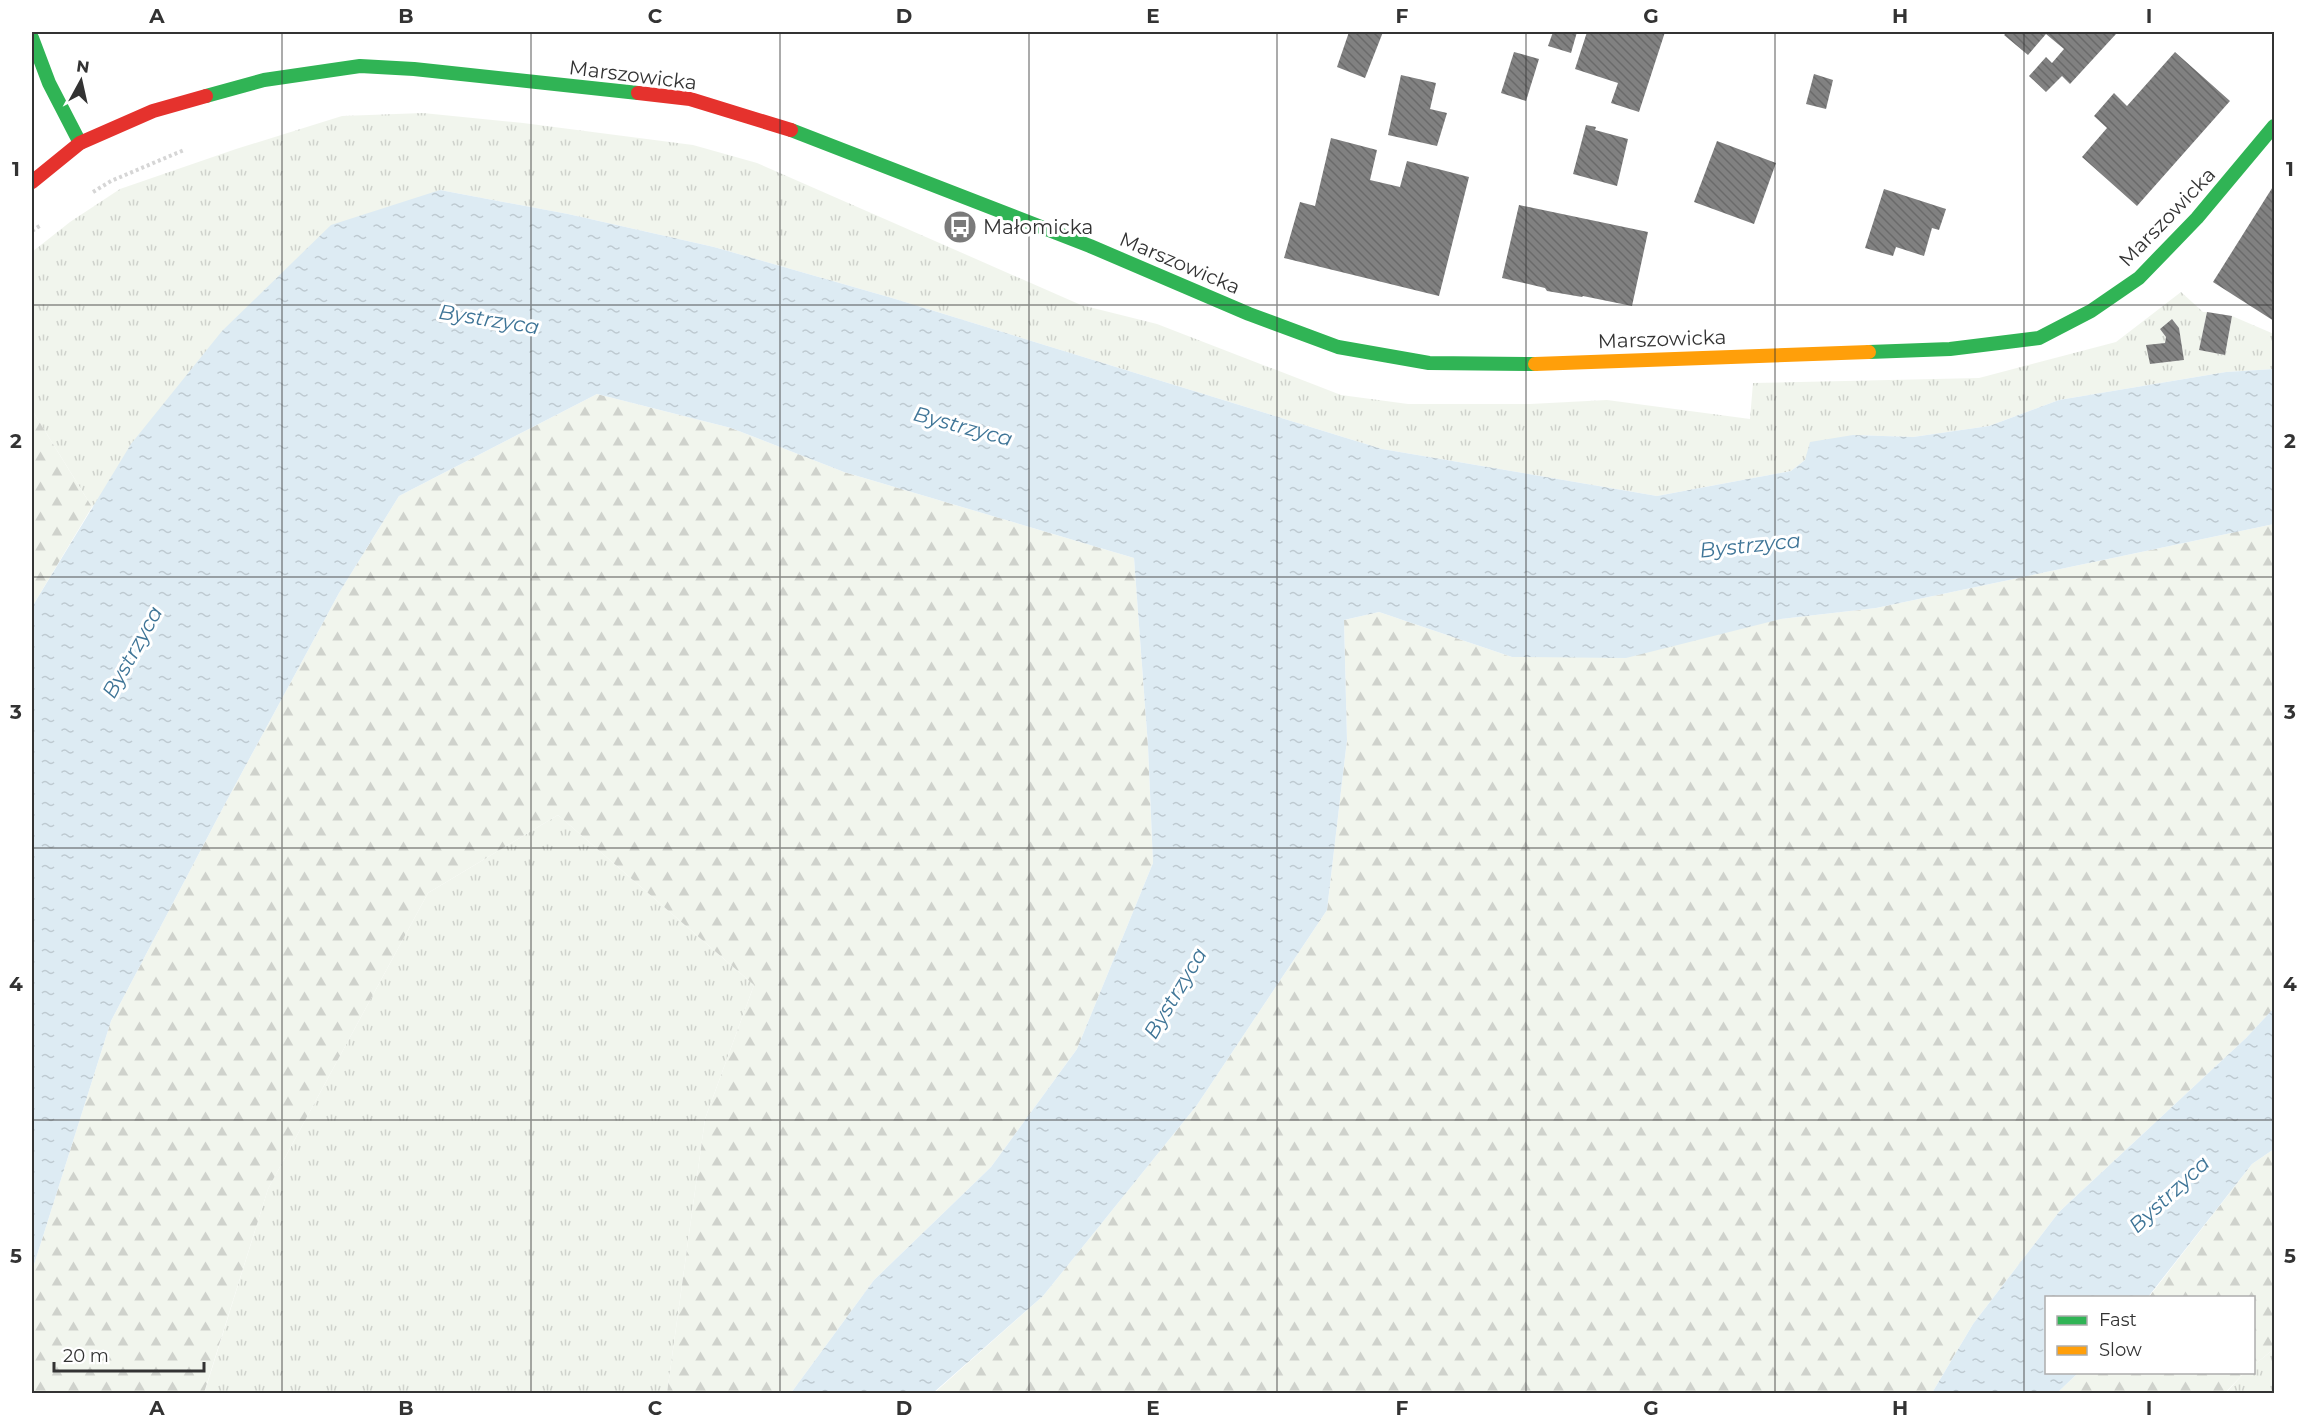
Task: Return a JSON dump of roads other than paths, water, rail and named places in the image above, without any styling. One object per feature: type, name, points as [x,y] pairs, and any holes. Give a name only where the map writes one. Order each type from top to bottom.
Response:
[{"type":"street","points":[[32,38],[49,82],[80,142]]},
{"type":"street","name":"Marszowicka","points":[[32,182],[80,142],[153,111],[264,80],[360,66],[414,69],[690,99],[800,133],[1090,246],[1249,314],[1338,347],[1429,363],[1529,364],[1950,349],[2039,338],[2091,311],[2139,278],[2198,219],[2274,126]]},
{"type":"water","name":"Bystrzyca","points":[[440,190],[568,214],[714,247],[892,298],[1382,449],[1657,496],[1791,471],[1805,460],[1810,442],[1853,435],[1913,437],[1989,426],[2059,400],[2226,372],[2274,369],[2274,524],[1876,608],[1781,619],[1626,658],[1512,657],[1379,612],[1344,620],[1347,740],[1327,910],[1197,1105],[1043,1296],[933,1393],[791,1393],[874,1280],[991,1167],[1077,1049],[1153,863],[1148,746],[1134,558],[844,472],[731,428],[597,394],[399,496],[339,593],[111,1021],[32,1271],[32,607],[131,444],[222,331],[331,225]]},
{"type":"water","name":"Bystrzyca","points":[[2274,1008],[2274,1149],[2252,1164],[2149,1296],[2045,1296],[2045,1374],[2077,1374],[2057,1393],[1932,1393],[1973,1324],[2059,1212],[2246,1038]]},
{"type":"place","name":"Małomicka","points":[[960,227]]}]
